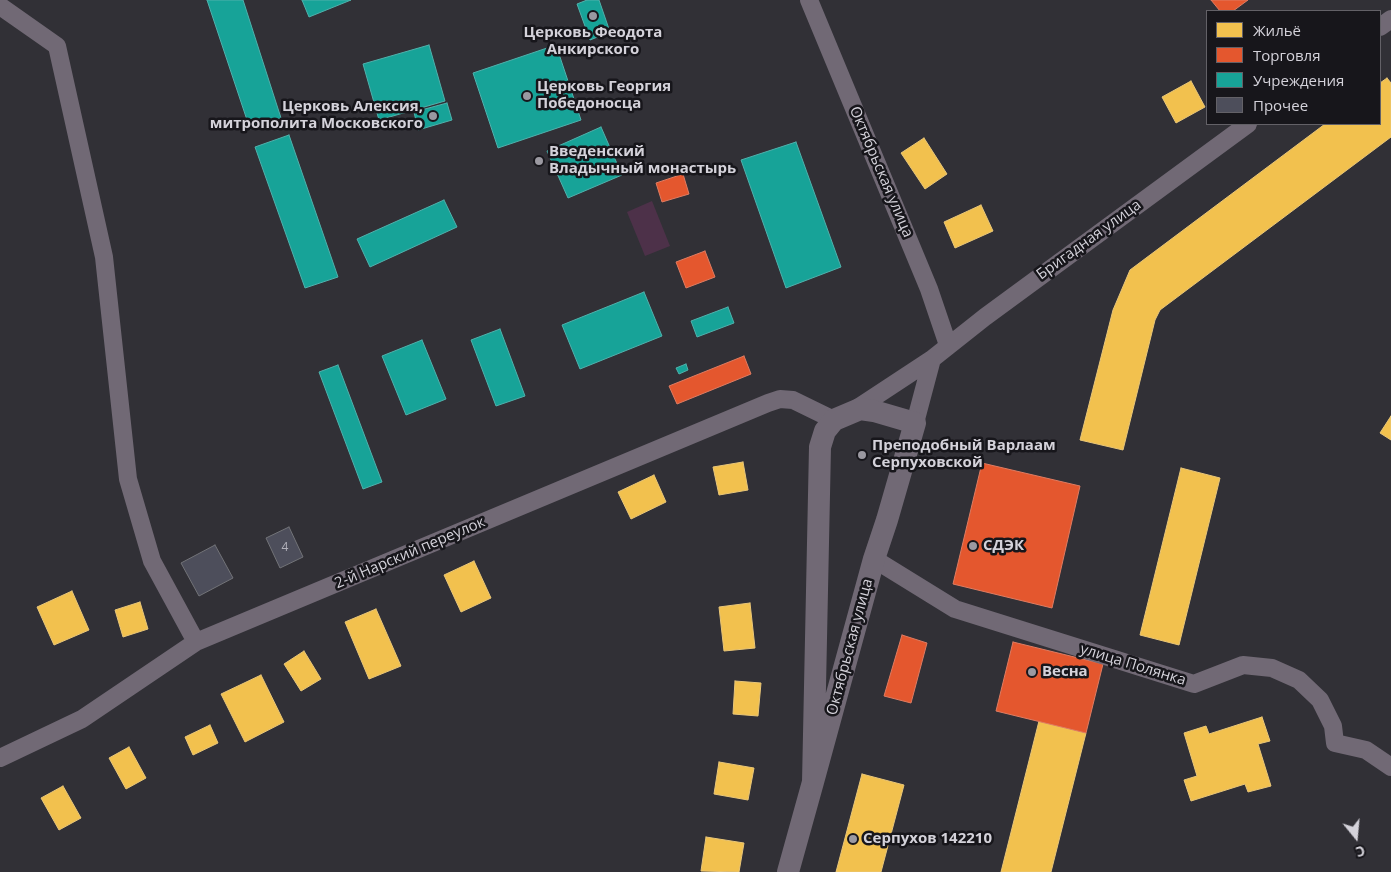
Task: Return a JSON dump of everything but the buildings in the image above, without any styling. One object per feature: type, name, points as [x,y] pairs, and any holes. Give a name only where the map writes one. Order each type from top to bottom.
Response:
[{"type":"street","name":"Октябрьская улица","points":[[809,0],[929,289],[948,345]]},
{"type":"street","points":[[0,6],[57,46],[104,257],[128,479],[152,561],[196,642]]},
{"type":"street","name":"Бригадная улица","points":[[843,415],[932,359],[948,345],[1247,125]]},
{"type":"street","points":[[813,782],[820,447],[825,431],[843,415],[860,409],[874,411],[915,423],[932,359]]},
{"type":"street","name":"2-й Нарский переулок","points":[[0,758],[82,718],[196,642],[774,401],[780,399],[793,400],[843,415]]},
{"type":"street","name":"Октябрьская улица","points":[[788,872],[874,559],[888,520],[915,423]]},
{"type":"street","name":"улица Полянка","points":[[874,559],[955,609],[1194,684],[1243,666],[1272,668],[1299,680],[1320,700],[1333,726],[1335,743],[1366,750],[1391,767]]},
{"type":"shaded area","points":[[652,201],[670,246],[645,256],[627,212]]},
{"type":"place","name":"Церковь Феодота Анкирского","points":[[593,16]]},
{"type":"place","name":"Церковь Георгия Победоносца","points":[[527,96]]},
{"type":"place","name":"Церковь Алексия, митрополита Московского","points":[[433,116]]},
{"type":"place","name":"Введенский Владычный монастырь","points":[[539,161]]},
{"type":"place","name":"Преподобный Варлаам Серпуховской","points":[[862,455]]},
{"type":"place","name":"СДЭК","points":[[973,546]]},
{"type":"place","name":"Весна","points":[[1032,672]]},
{"type":"place","name":"Серпухов 142210","points":[[853,839]]}]
